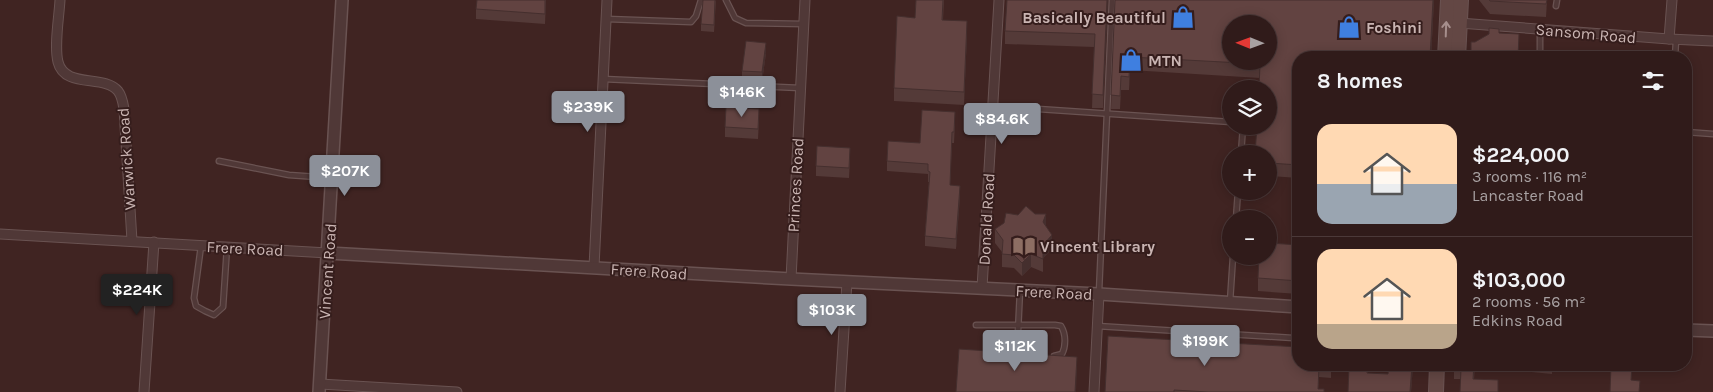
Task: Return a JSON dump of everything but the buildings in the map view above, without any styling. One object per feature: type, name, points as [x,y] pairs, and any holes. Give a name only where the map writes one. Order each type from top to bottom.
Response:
[{"type":"main road","points":[[1445,51],[1448,0]]},
{"type":"main road","points":[[1458,51],[1461,0]]},
{"type":"main road","points":[[1436,392],[1437,371]]},
{"type":"street","name":"Warwick Road","points":[[60,0],[57,54],[58,63],[62,71],[68,76],[111,86],[118,90],[121,98],[124,117],[132,241]]},
{"type":"street","name":"Vincent Road","points":[[319,388],[342,0]]},
{"type":"street","points":[[594,267],[607,0]]},
{"type":"street","name":"Princes Road","points":[[791,279],[805,0]]},
{"type":"street","name":"Donald Road","points":[[982,288],[999,0]]},
{"type":"street","points":[[1672,0],[1673,40]]},
{"type":"street","name":"Sansom Road","points":[[1460,23],[1673,40],[1713,41]]},
{"type":"street","name":"Frere Road","points":[[0,234],[791,279],[1099,294],[1292,306]]},
{"type":"street","points":[[144,392],[154,242]]},
{"type":"street","points":[[840,392],[847,282]]},
{"type":"street","points":[[1094,392],[1099,294]]},
{"type":"street","points":[[1692,330],[1713,331]]},
{"type":"street","points":[[319,388],[457,392]]},
{"type":"lane","points":[[606,19],[690,22],[696,16],[701,0]]},
{"type":"lane","points":[[726,0],[735,18],[746,23],[804,24]]},
{"type":"lane","points":[[1099,294],[1112,0]]},
{"type":"lane","points":[[1556,6],[1557,0]]},
{"type":"lane","points":[[1540,29],[1540,51]]},
{"type":"lane","points":[[1673,40],[1674,51]]},
{"type":"lane","points":[[603,80],[800,88]]},
{"type":"lane","points":[[993,106],[1222,121]]},
{"type":"lane","points":[[1692,132],[1713,134]]},
{"type":"lane","points":[[219,161],[289,174],[332,178]]},
{"type":"lane","points":[[202,245],[194,298],[196,306],[214,314],[222,307],[227,247]]},
{"type":"lane","points":[[1230,302],[1232,265]]},
{"type":"lane","points":[[1017,353],[1020,290]]},
{"type":"lane","points":[[976,325],[1061,326],[1064,335],[1064,350],[1062,354],[1059,356],[1044,356]]},
{"type":"lane","points":[[1097,326],[1292,338]]},
{"type":"lane","points":[[1008,353],[1026,354]]},
{"type":"place","name":"Basically Beautiful","points":[[1183,17]]},
{"type":"place","name":"Foshini","points":[[1349,27]]},
{"type":"place","name":"MTN","points":[[1131,60]]},
{"type":"place","name":"Vincent Library","points":[[1024,246]]}]
